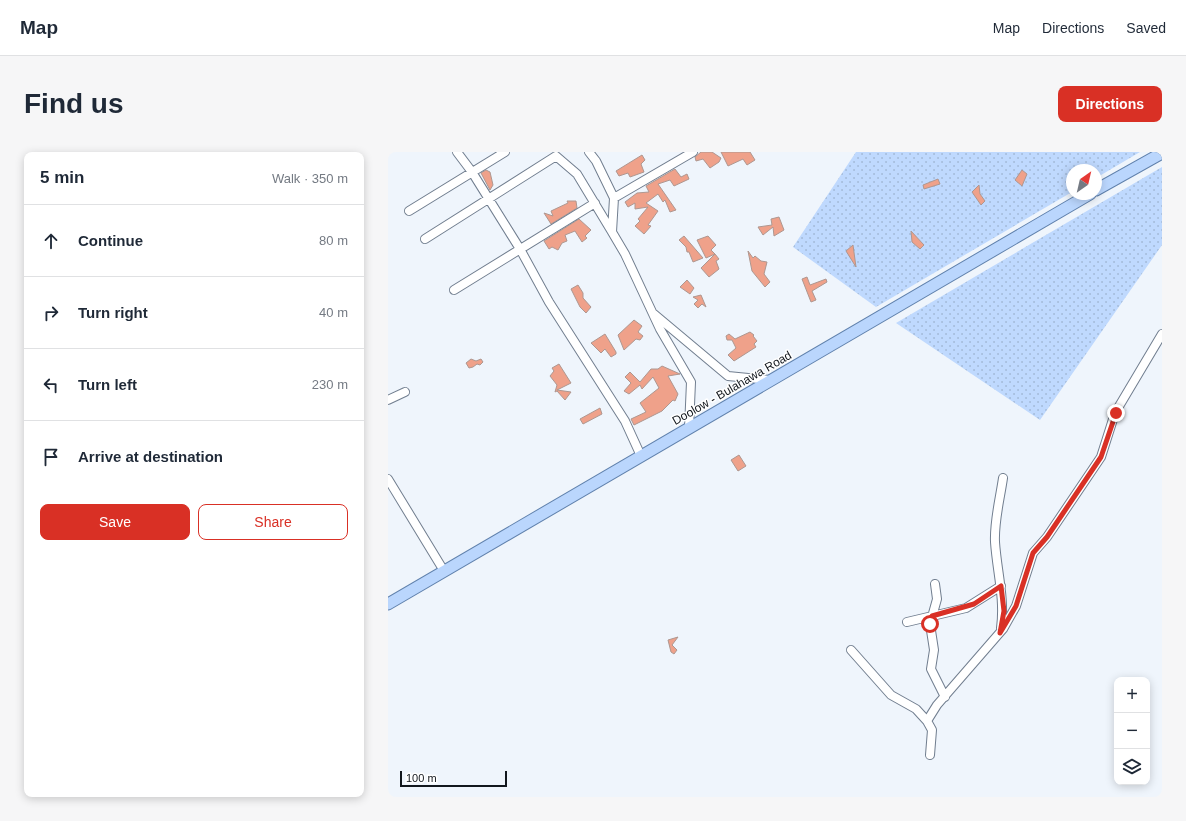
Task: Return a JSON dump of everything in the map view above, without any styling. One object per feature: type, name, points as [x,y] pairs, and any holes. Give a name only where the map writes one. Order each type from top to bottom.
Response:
[{"type":"main road","points":[[1102,187],[1162,153]]},
{"type":"main road","name":"Doolow - Bulahawa Road","points":[[388,604],[1080,200]]},
{"type":"street","points":[[457,152],[472,172],[520,249],[549,302],[625,421],[641,456]]},
{"type":"street","points":[[409,211],[505,152]]},
{"type":"street","points":[[589,152],[596,161],[614,198],[612,232]]},
{"type":"street","points":[[614,198],[671,166],[680,155],[693,152]]},
{"type":"street","points":[[424,239],[556,156],[577,174],[595,203],[625,254],[651,311],[691,382],[689,428]]},
{"type":"street","points":[[454,290],[595,203]]},
{"type":"street","points":[[651,311],[728,376],[770,380]]},
{"type":"street","points":[[927,721],[944,696],[1000,633],[1016,606],[1033,553],[1047,537],[1101,457],[1116,413],[1162,334]]},
{"type":"street","points":[[388,400],[405,392]]},
{"type":"street","points":[[1000,633],[1004,611],[997,567],[995,531],[1003,478]]},
{"type":"street","points":[[389,484],[444,571]]},
{"type":"street","points":[[935,584],[937,599],[930,624],[934,650],[931,669],[944,696]]},
{"type":"street","points":[[907,622],[974,604],[1001,586]]},
{"type":"street","points":[[851,650],[891,695],[916,709],[927,721],[932,730],[930,755]]},
{"type":"shaded area","points":[[856,152],[1140,152],[1102,174],[1102,164],[1066,164],[1066,196],[876,307],[793,247]]},
{"type":"shaded area","points":[[1162,167],[1162,245],[1040,420],[896,323]]},
{"type":"building","points":[[701,152],[712,152],[721,158],[719,162],[710,168],[703,159],[696,161],[695,157]]},
{"type":"building","points":[[721,152],[750,152],[755,160],[747,165],[743,159],[728,166]]},
{"type":"building","points":[[642,155],[645,160],[641,164],[644,172],[630,177],[628,173],[619,176],[616,171]]},
{"type":"building","points":[[675,169],[681,177],[687,174],[689,179],[674,186],[670,180],[658,184],[676,210],[670,212],[665,200],[663,202],[658,194],[646,203],[658,211],[648,225],[651,226],[644,234],[635,226],[640,221],[638,219],[648,207],[635,209],[635,203],[628,207],[625,202],[637,193],[649,192],[646,186]]},
{"type":"building","points":[[486,170],[490,172],[493,185],[490,190],[481,173]]},
{"type":"building","points":[[1022,170],[1027,174],[1022,186],[1015,180]]},
{"type":"building","points":[[938,179],[940,184],[924,189],[923,185]]},
{"type":"building","points":[[979,185],[980,194],[985,201],[981,205],[972,192]]},
{"type":"building","points":[[567,201],[576,201],[577,208],[551,224],[544,213],[553,216],[551,211],[568,203]]},
{"type":"building","points":[[779,217],[784,230],[774,236],[773,227],[763,235],[758,227],[772,225],[771,219]]},
{"type":"building","points":[[579,219],[591,230],[585,236],[587,238],[582,242],[575,231],[565,235],[567,241],[562,243],[558,250],[552,247],[549,249],[544,241]]},
{"type":"building","points":[[911,231],[924,245],[920,249],[912,242]]},
{"type":"building","points":[[684,236],[703,258],[693,262],[689,252],[687,252],[686,247],[679,240]]},
{"type":"building","points":[[708,236],[716,245],[711,250],[715,254],[706,258],[697,240]]},
{"type":"building","points":[[853,245],[856,267],[846,251]]},
{"type":"building","points":[[748,251],[753,258],[755,256],[761,261],[767,262],[764,274],[770,282],[765,287],[752,271]]},
{"type":"building","points":[[715,254],[719,259],[716,261],[719,269],[709,277],[701,268]]},
{"type":"building","points":[[807,277],[810,285],[826,279],[827,282],[812,291],[816,300],[811,302],[802,279]]},
{"type":"building","points":[[687,280],[694,288],[690,294],[680,287]]},
{"type":"building","points":[[578,285],[583,293],[583,298],[591,307],[586,313],[580,307],[571,289]]},
{"type":"building","points":[[701,295],[706,307],[702,304],[698,308],[694,304],[698,300],[693,297]]},
{"type":"building","points":[[634,320],[642,326],[638,332],[643,336],[640,340],[636,339],[624,350],[618,335]]},
{"type":"building","points":[[750,332],[754,335],[753,336],[757,341],[754,344],[756,347],[734,361],[728,355],[736,348],[732,340],[727,340],[726,336],[729,334],[735,339]]},
{"type":"building","points":[[605,334],[616,352],[616,354],[611,357],[605,349],[601,353],[591,343]]},
{"type":"building","points":[[471,359],[476,361],[481,359],[483,362],[480,365],[477,364],[469,368],[466,363]]},
{"type":"building","points":[[559,364],[571,383],[557,390],[571,392],[565,400],[557,391],[555,392],[557,385],[550,376],[554,371],[552,368]]},
{"type":"building","points":[[662,366],[680,374],[668,376],[678,394],[675,401],[673,400],[662,411],[634,425],[631,419],[646,412],[640,403],[659,388],[653,377],[642,389],[640,385],[629,394],[624,391],[631,383],[625,377],[630,372],[640,382],[651,369],[658,369]]},
{"type":"building","points":[[600,408],[602,414],[583,424],[580,419]]},
{"type":"building","points":[[739,455],[746,466],[738,471],[731,460]]},
{"type":"building","points":[[678,637],[672,645],[677,650],[674,654],[671,652],[668,640]]},
{"type":"route","points":[[930,624],[932,616],[949,610],[966,608],[1001,586],[1004,611],[1000,633],[1016,606],[1033,553],[1047,537],[1101,457],[1116,413]]}]
